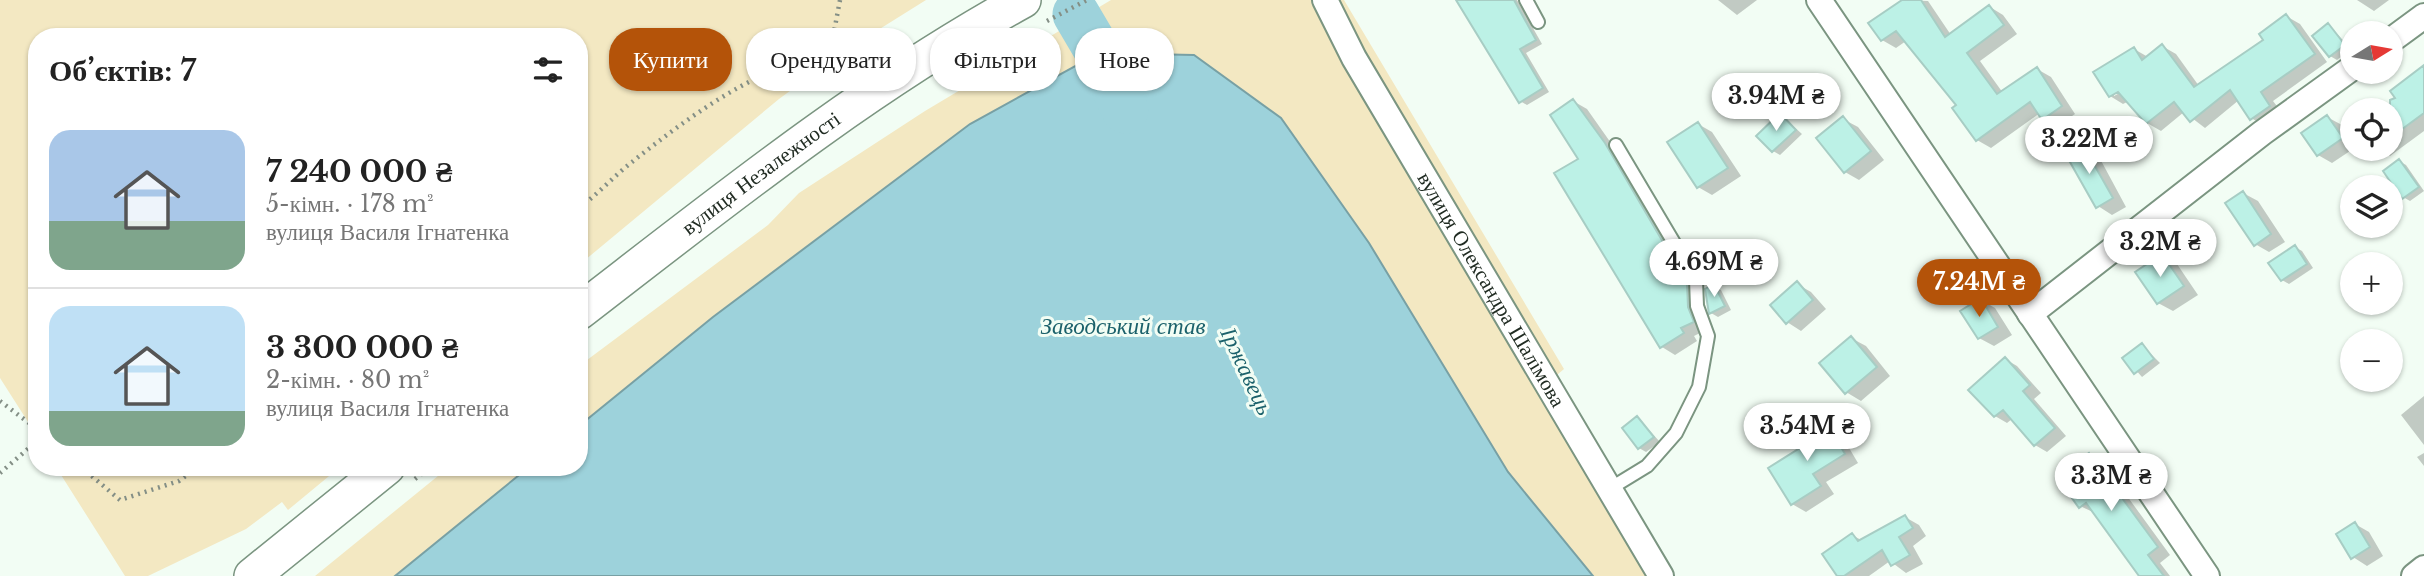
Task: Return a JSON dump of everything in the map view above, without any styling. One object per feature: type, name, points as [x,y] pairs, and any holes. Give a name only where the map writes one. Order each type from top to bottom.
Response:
[{"type":"main road","name":"вулиця Незалежності","points":[[588,305],[780,156],[857,101],[950,40],[1032,12]]},
{"type":"main road","points":[[252,576],[376,476]]},
{"type":"street","name":"вулиця Олександра Шалімова","points":[[1325,0],[1354,58],[1661,576]]},
{"type":"street","points":[[1819,0],[2207,576]]},
{"type":"street","points":[[2403,31],[2424,16]]},
{"type":"street","points":[[2029,314],[2262,133],[2340,77]]},
{"type":"street","points":[[2414,576],[2424,569]]},
{"type":"lane","points":[[1526,0],[1538,22]]},
{"type":"lane","points":[[1611,488],[1647,466],[1676,433],[1699,387],[1708,336],[1697,306],[1696,280],[1616,145]]},
{"type":"path","points":[[588,200],[631,162],[706,109],[767,73],[798,59],[830,53],[840,0]]},
{"type":"path","points":[[1032,12],[1087,0]]},
{"type":"path","points":[[0,401],[28,422]]},
{"type":"path","points":[[0,474],[28,449]]},
{"type":"path","points":[[92,476],[120,500],[179,481],[185,476]]},
{"type":"shaded area","points":[[0,0],[926,0],[881,28],[746,28],[746,91],[790,91],[588,258],[588,28],[28,28],[28,422],[0,378]]},
{"type":"shaded area","points":[[1111,0],[1344,0],[1564,369],[1538,391],[1648,576],[1593,576],[1508,472],[1369,243],[713,317],[588,419],[588,359],[768,225],[799,193],[959,91],[1061,91],[1061,30]]},
{"type":"shaded area","points":[[62,476],[329,476],[288,510],[282,502],[246,529],[148,576],[125,576]]},
{"type":"shaded area","points":[[438,476],[518,476],[395,576],[315,576]]},
{"type":"water","name":"Заводський став","points":[[1174,55],[1194,55],[1281,118],[1369,243],[1508,472],[1593,576],[395,576],[518,476],[588,476],[588,419],[713,317],[970,124],[1030,91],[1061,91],[1061,74],[1075,66],[1075,91],[1174,91]]},
{"type":"building","points":[[1456,0],[1514,0],[1536,40],[1520,49],[1543,88],[1519,103]]},
{"type":"building","points":[[1902,0],[1921,0],[1945,37],[1989,5],[2004,25],[1967,53],[1997,94],[2037,67],[2062,106],[2042,120],[2030,102],[1976,141],[1952,108],[1956,105],[1896,31],[1881,41],[1868,23]]},
{"type":"building","points":[[2286,14],[2315,54],[2261,92],[2270,106],[2250,120],[2230,90],[2190,122],[2174,102],[2146,124],[2118,92],[2109,97],[2093,72],[2134,47],[2142,60],[2162,44],[2194,87],[2263,40],[2259,34]]},
{"type":"building","points":[[2328,23],[2340,39],[2340,49],[2329,57],[2312,36]]},
{"type":"building","points":[[2424,65],[2424,113],[2403,128],[2403,98],[2395,98],[2390,91],[2403,84],[2403,81]]},
{"type":"building","points":[[1573,99],[1605,143],[1687,283],[1688,307],[1694,322],[1681,328],[1684,333],[1660,348],[1554,173],[1578,159],[1550,115]]},
{"type":"building","points":[[1780,113],[1796,130],[1772,152],[1756,136]]},
{"type":"building","points":[[2327,115],[2340,134],[2340,140],[2317,156],[2301,133]]},
{"type":"building","points":[[1843,116],[1871,151],[1844,173],[1816,138]]},
{"type":"building","points":[[1698,122],[1728,168],[1697,188],[1667,142]]},
{"type":"building","points":[[2083,145],[2113,198],[2096,208],[2066,155]]},
{"type":"building","points":[[2400,161],[2419,187],[2403,198],[2403,175],[2386,175],[2383,171]]},
{"type":"building","points":[[2243,191],[2271,234],[2254,246],[2225,203]]},
{"type":"building","points":[[2295,245],[2307,264],[2281,281],[2268,263]]},
{"type":"building","points":[[2162,254],[2184,286],[2157,304],[2135,272]]},
{"type":"building","points":[[1797,281],[1813,300],[1786,324],[1770,305]]},
{"type":"building","points":[[1714,284],[1725,306],[1709,314],[1705,289]]},
{"type":"building","points":[[1981,298],[1998,327],[1978,339],[1960,311]]},
{"type":"building","points":[[1851,336],[1877,367],[1845,394],[1819,363]]},
{"type":"building","points":[[2142,343],[2154,359],[2134,374],[2122,358]]},
{"type":"building","points":[[2005,357],[2030,385],[2023,391],[2055,428],[2034,446],[2003,410],[1994,417],[1968,390]]},
{"type":"building","points":[[1637,416],[1654,437],[1638,449],[1622,428]]},
{"type":"building","points":[[1825,420],[1845,454],[1813,474],[1821,486],[1791,505],[1768,468],[1811,441],[1805,432]]},
{"type":"building","points":[[2089,453],[2158,547],[2148,555],[2164,576],[2139,576],[2086,503],[2079,508],[2057,477]]},
{"type":"building","points":[[1905,515],[1913,528],[1899,537],[1910,555],[1891,566],[1882,550],[1844,576],[1837,576],[1822,554],[1852,533],[1858,541]]},
{"type":"building","points":[[2355,522],[2370,547],[2351,559],[2336,534]]},
{"type":"waterway","name":"Іржавець","points":[[1076,14],[1099,53],[1125,110]]}]
